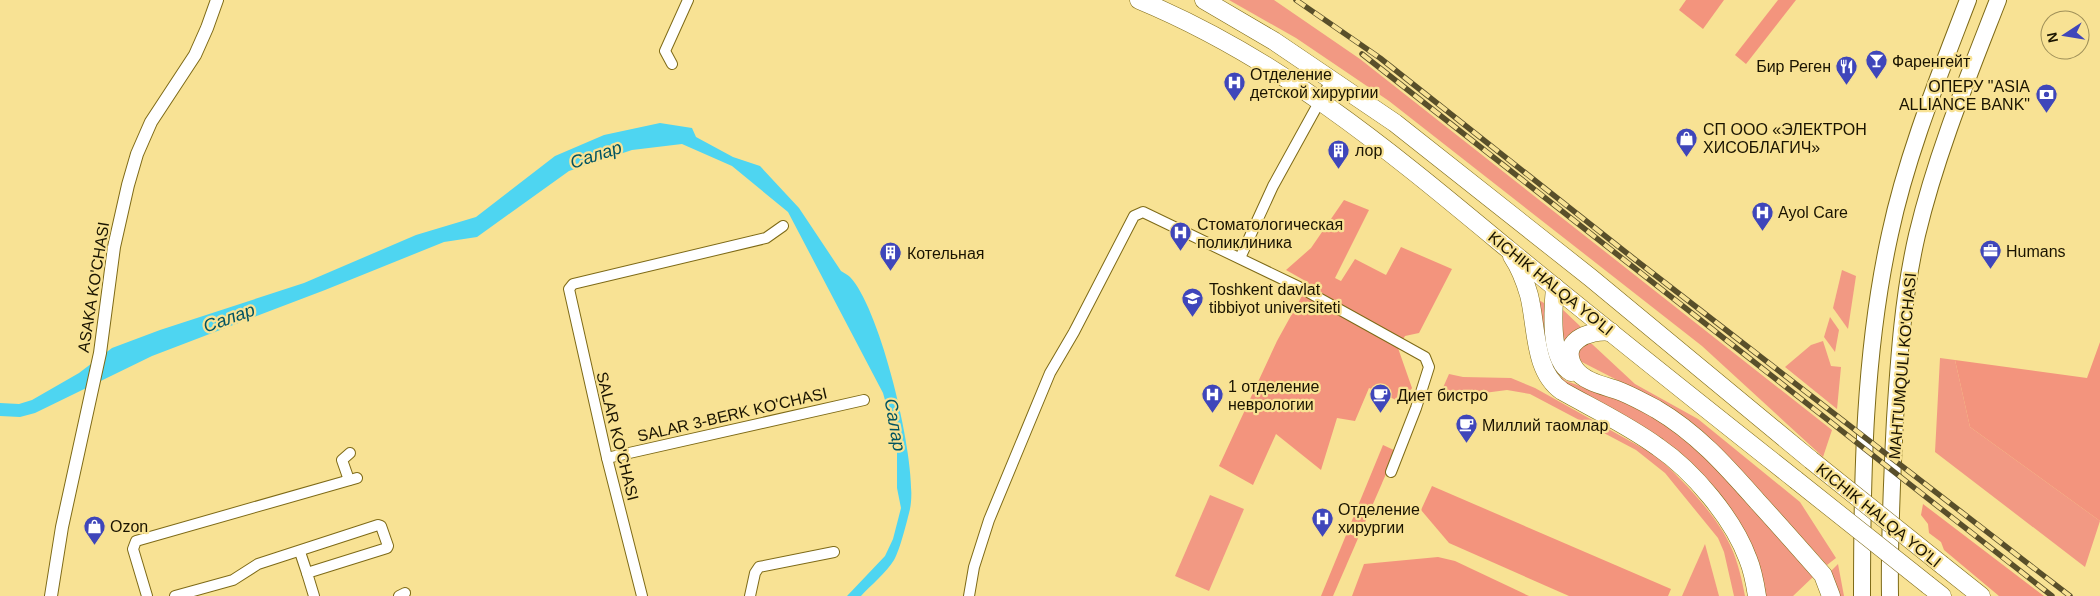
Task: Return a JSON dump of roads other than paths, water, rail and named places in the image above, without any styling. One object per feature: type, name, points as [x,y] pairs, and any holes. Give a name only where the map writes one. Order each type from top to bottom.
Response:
[{"type":"highway","name":"KICHIK HALQA YO'LI","points":[[1139,0],[1223,41],[1320,99],[1426,180],[1555,287],[1942,596]]},
{"type":"highway","name":"KICHIK HALQA YO'LI","points":[[1204,0],[1274,41],[1395,123],[1591,278],[1811,460],[1981,596]]},
{"type":"highway","points":[[1506,247],[1524,277],[1542,362],[1549,379],[1562,391],[1658,446],[1694,478],[1728,521],[1739,540],[1752,570],[1757,596]]},
{"type":"highway","points":[[1555,287],[1552,314],[1559,359],[1566,369],[1640,400],[1702,442],[1823,575],[1831,596]]},
{"type":"highway","points":[[1583,377],[1573,365],[1570,355],[1573,344],[1584,334],[1598,331],[1611,332]]},
{"type":"main road","name":"MAHTUMQULI KO'CHASI","points":[[1862,596],[1862,542],[1868,396],[1876,310],[1883,266],[1899,197],[1909,165],[1968,0]]},
{"type":"main road","name":"MAHTUMQULI KO'CHASI","points":[[1890,596],[1891,501],[1898,376],[1910,267],[1917,234],[1937,166],[1998,0]]},
{"type":"street","name":"ASAKA KO'CHASI","points":[[51,596],[62,527],[100,353],[116,233],[122,205],[137,154],[151,122],[195,55],[217,0]]},
{"type":"street","points":[[672,64],[665,51],[688,0]]},
{"type":"street","points":[[1240,258],[1273,186],[1332,79]]},
{"type":"street","points":[[969,596],[974,567],[988,520],[1046,382],[1134,216],[1143,212],[1299,287],[1425,357],[1429,367],[1392,472]]},
{"type":"street","name":"SALAR KO'CHASI","points":[[642,596],[607,458],[569,289],[573,284],[766,238],[783,226]]},
{"type":"street","name":"SALAR 3-BERK KO'CHASI","points":[[607,458],[864,400]]},
{"type":"street","points":[[147,596],[133,550],[136,541],[353,479],[342,460],[350,453]]},
{"type":"street","points":[[175,596],[233,580],[258,564],[300,552],[378,525],[380,526],[388,546],[387,548],[307,573]]},
{"type":"street","points":[[300,552],[314,596]]},
{"type":"street","points":[[750,596],[755,573],[759,567],[834,552]]},
{"type":"water","name":"Салар","points":[[660,123],[692,128],[696,137],[733,157],[760,166],[799,208],[841,271],[850,277],[862,294],[874,321],[895,389],[909,460],[911,488],[910,509],[894,560],[861,596],[847,596],[885,556],[893,539],[901,508],[897,488],[897,443],[883,393],[788,212],[732,166],[682,144],[632,150],[569,171],[477,237],[444,242],[152,356],[35,413],[20,417],[0,416],[0,403],[19,404],[32,400],[79,373],[112,348],[160,330],[304,283],[416,235],[476,217],[555,156],[604,135]]},
{"type":"railway","points":[[1296,0],[1380,58],[1633,258],[2070,596]]},
{"type":"railway","points":[[1362,54],[2052,596]]},
{"type":"place","name":"Фаренгейт","points":[[1876,80]]},
{"type":"place","name":"Бир Реген","points":[[1847,85]]},
{"type":"place","name":"Отделение детской хирургии","points":[[1234,102]]},
{"type":"place","name":"ОПЕРУ \"ASIA ALLIANCE BANK\"","points":[[2046,114]]},
{"type":"place","name":"СП ООО «ЭЛЕКТРОН ХИСОБЛАГИЧ»","points":[[1687,157]]},
{"type":"place","name":"лор","points":[[1339,169]]},
{"type":"place","name":"Ayol Care","points":[[1762,231]]},
{"type":"place","name":"Стоматологическая поликлиника","points":[[1181,252]]},
{"type":"place","name":"Humans","points":[[1990,270]]},
{"type":"place","name":"Котельная","points":[[891,272]]},
{"type":"place","name":"Toshkent davlat tibbiyot universiteti","points":[[1193,317]]},
{"type":"place","name":"1 отделение неврологии","points":[[1212,414]]},
{"type":"place","name":"Диет бистро","points":[[1381,414]]},
{"type":"place","name":"Миллий таомлар","points":[[1466,444]]},
{"type":"place","name":"Отделение хирургии","points":[[1322,537]]},
{"type":"place","name":"Ozon","points":[[94,545]]}]
